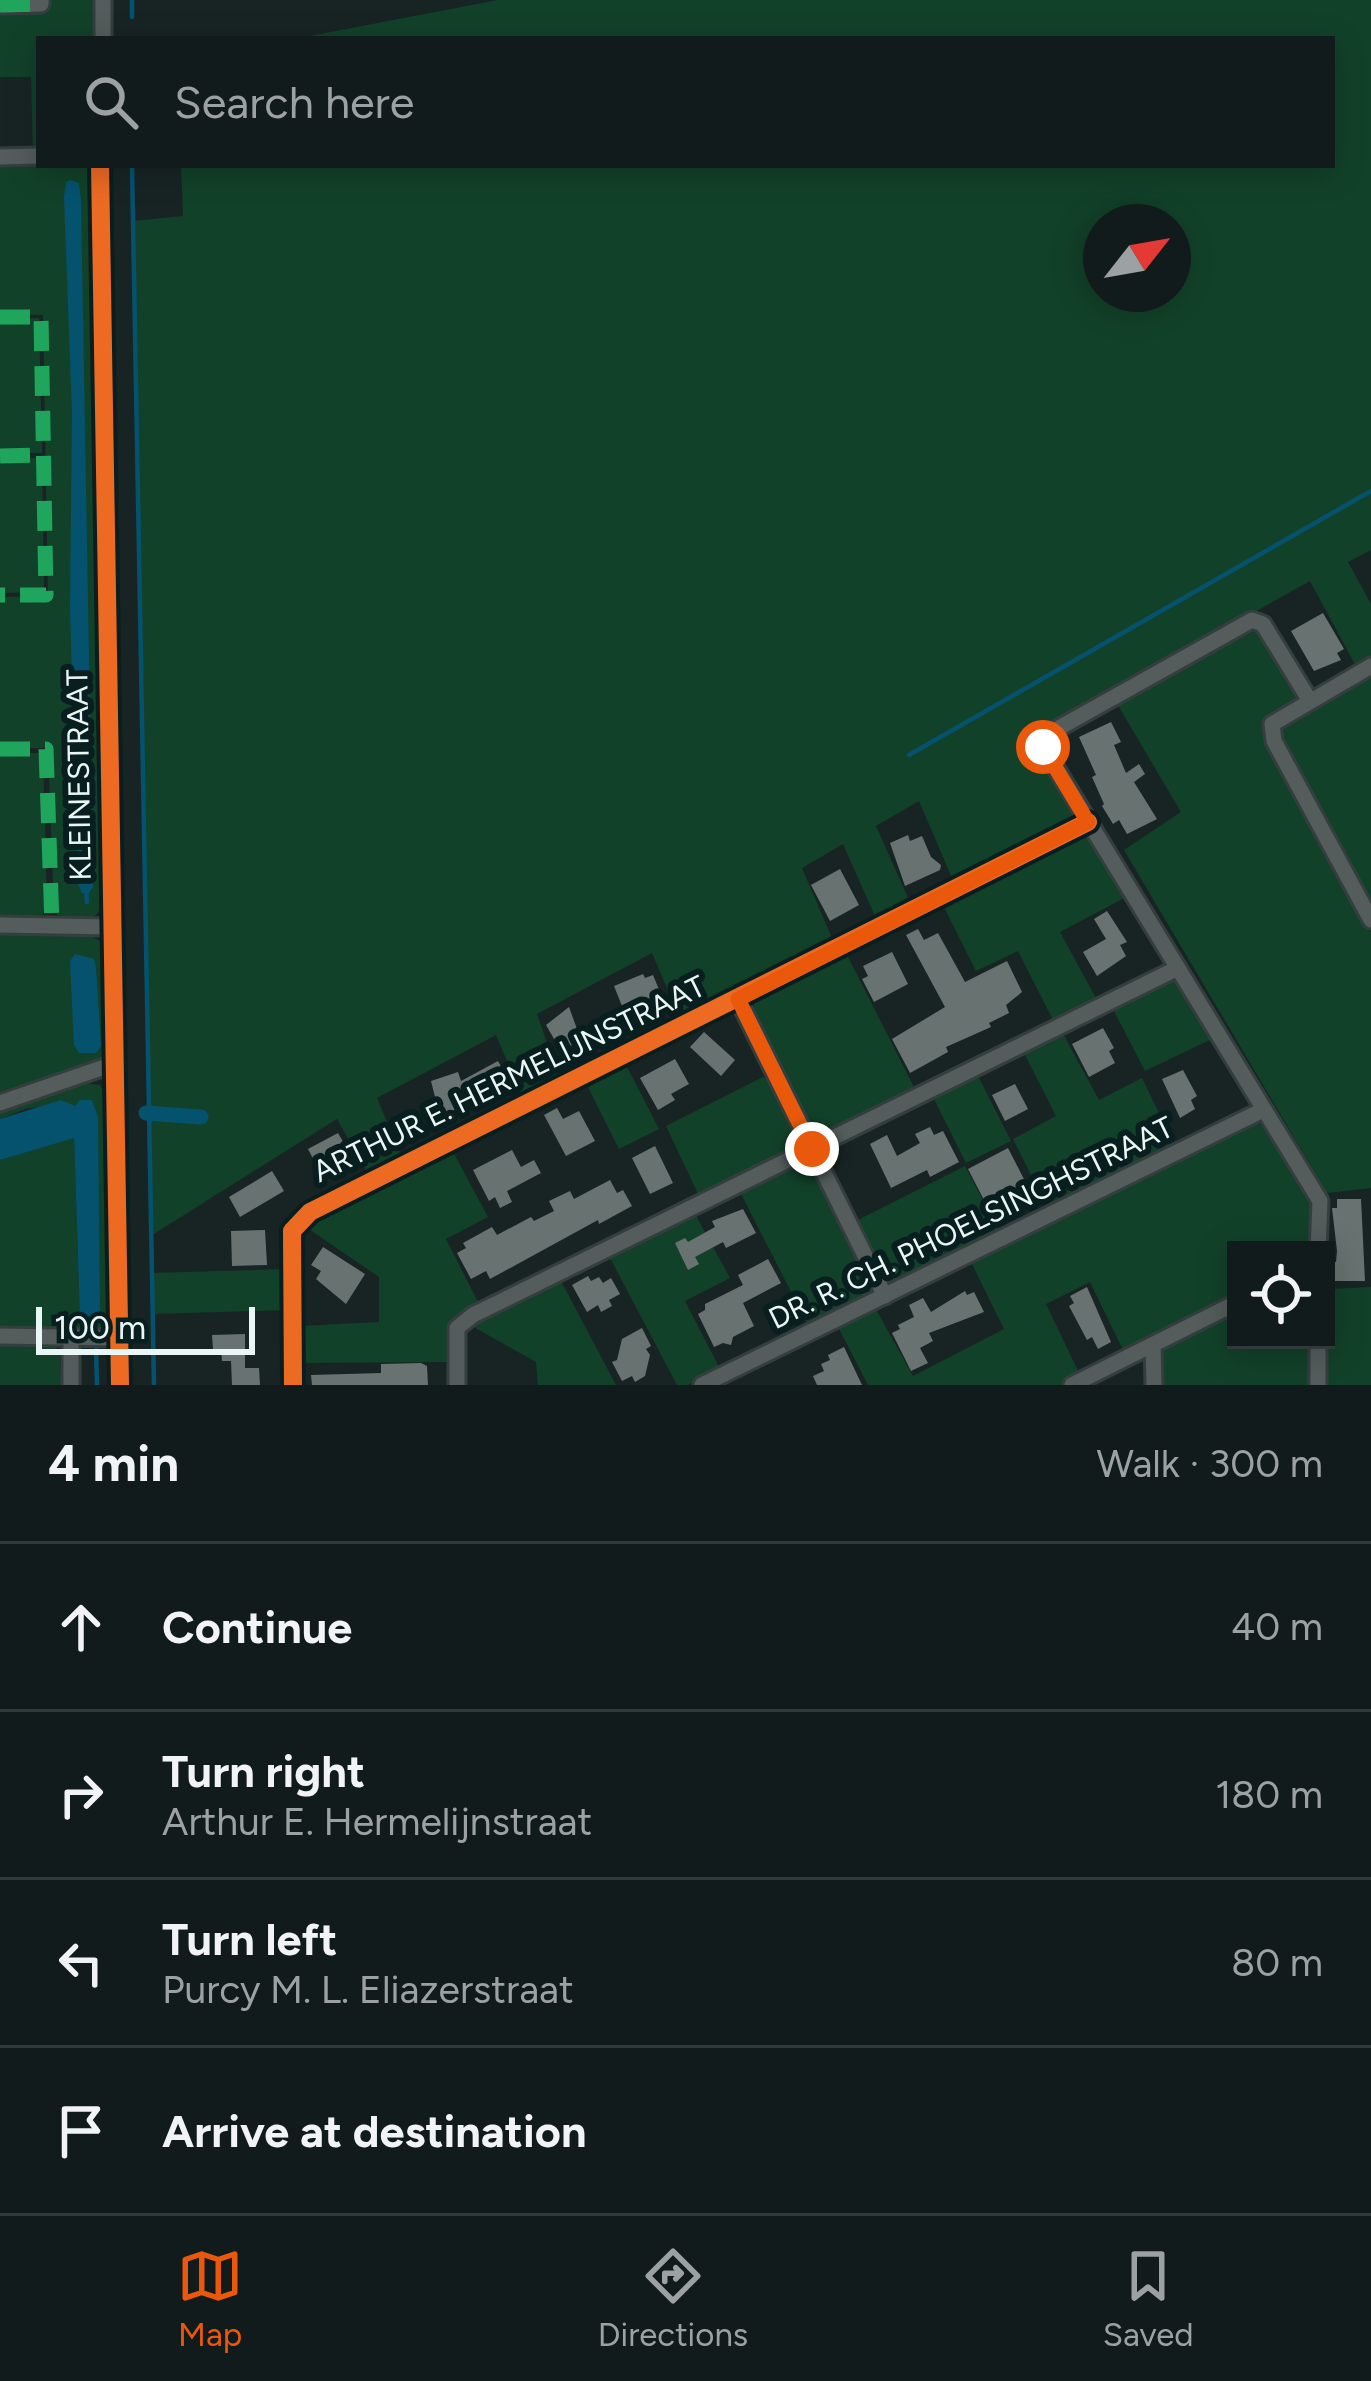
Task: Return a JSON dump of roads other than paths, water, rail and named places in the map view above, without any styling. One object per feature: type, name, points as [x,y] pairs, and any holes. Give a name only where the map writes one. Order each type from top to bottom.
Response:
[{"type":"street","points":[[103,0],[104,36]]},
{"type":"street","points":[[0,5],[41,2]]},
{"type":"street","points":[[0,157],[36,156]]},
{"type":"street","name":"KLEINESTRAAT","points":[[100,168],[120,1385]]},
{"type":"street","points":[[1310,701],[1263,623],[1252,620],[1048,734],[1043,747],[1320,1201],[1318,1241]]},
{"type":"street","points":[[1371,666],[1271,724],[1274,740],[1371,920]]},
{"type":"street","name":"ARTHUR E. HERMELIJNSTRAAT","points":[[292,1385],[292,1231],[310,1212],[1088,822]]},
{"type":"street","points":[[0,925],[111,927]]},
{"type":"street","points":[[457,1385],[457,1328],[473,1315],[1178,968]]},
{"type":"street","points":[[738,999],[885,1296]]},
{"type":"street","points":[[0,1102],[113,1064]]},
{"type":"street","name":"DR. R. CH. PHOELSINGHSTRAAT","points":[[702,1385],[1263,1110]]},
{"type":"street","points":[[1072,1385],[1227,1308]]},
{"type":"street","points":[[0,1336],[117,1338]]},
{"type":"street","points":[[71,1339],[71,1385]]},
{"type":"street","points":[[1153,1345],[1154,1385]]},
{"type":"street","points":[[1318,1349],[1318,1385]]},
{"type":"water","points":[[70,180],[79,183],[81,201],[93,887],[89,893],[82,893],[78,884],[70,608],[72,413],[64,197]]},
{"type":"water","points":[[75,954],[94,959],[96,968],[101,1046],[96,1053],[79,1053],[74,1045],[70,961]]},
{"type":"water","points":[[61,1100],[75,1106],[80,1100],[92,1100],[98,1117],[100,1316],[89,1320],[80,1317],[74,1138],[0,1160],[0,1119]]},
{"type":"waterway","points":[[132,0],[132,17]]},
{"type":"waterway","points":[[132,168],[154,1385]]},
{"type":"waterway","points":[[909,755],[1371,491]]},
{"type":"waterway","points":[[86,887],[87,902]]},
{"type":"waterway","points":[[146,1113],[201,1117]]},
{"type":"waterway","points":[[96,1350],[97,1385]]}]
